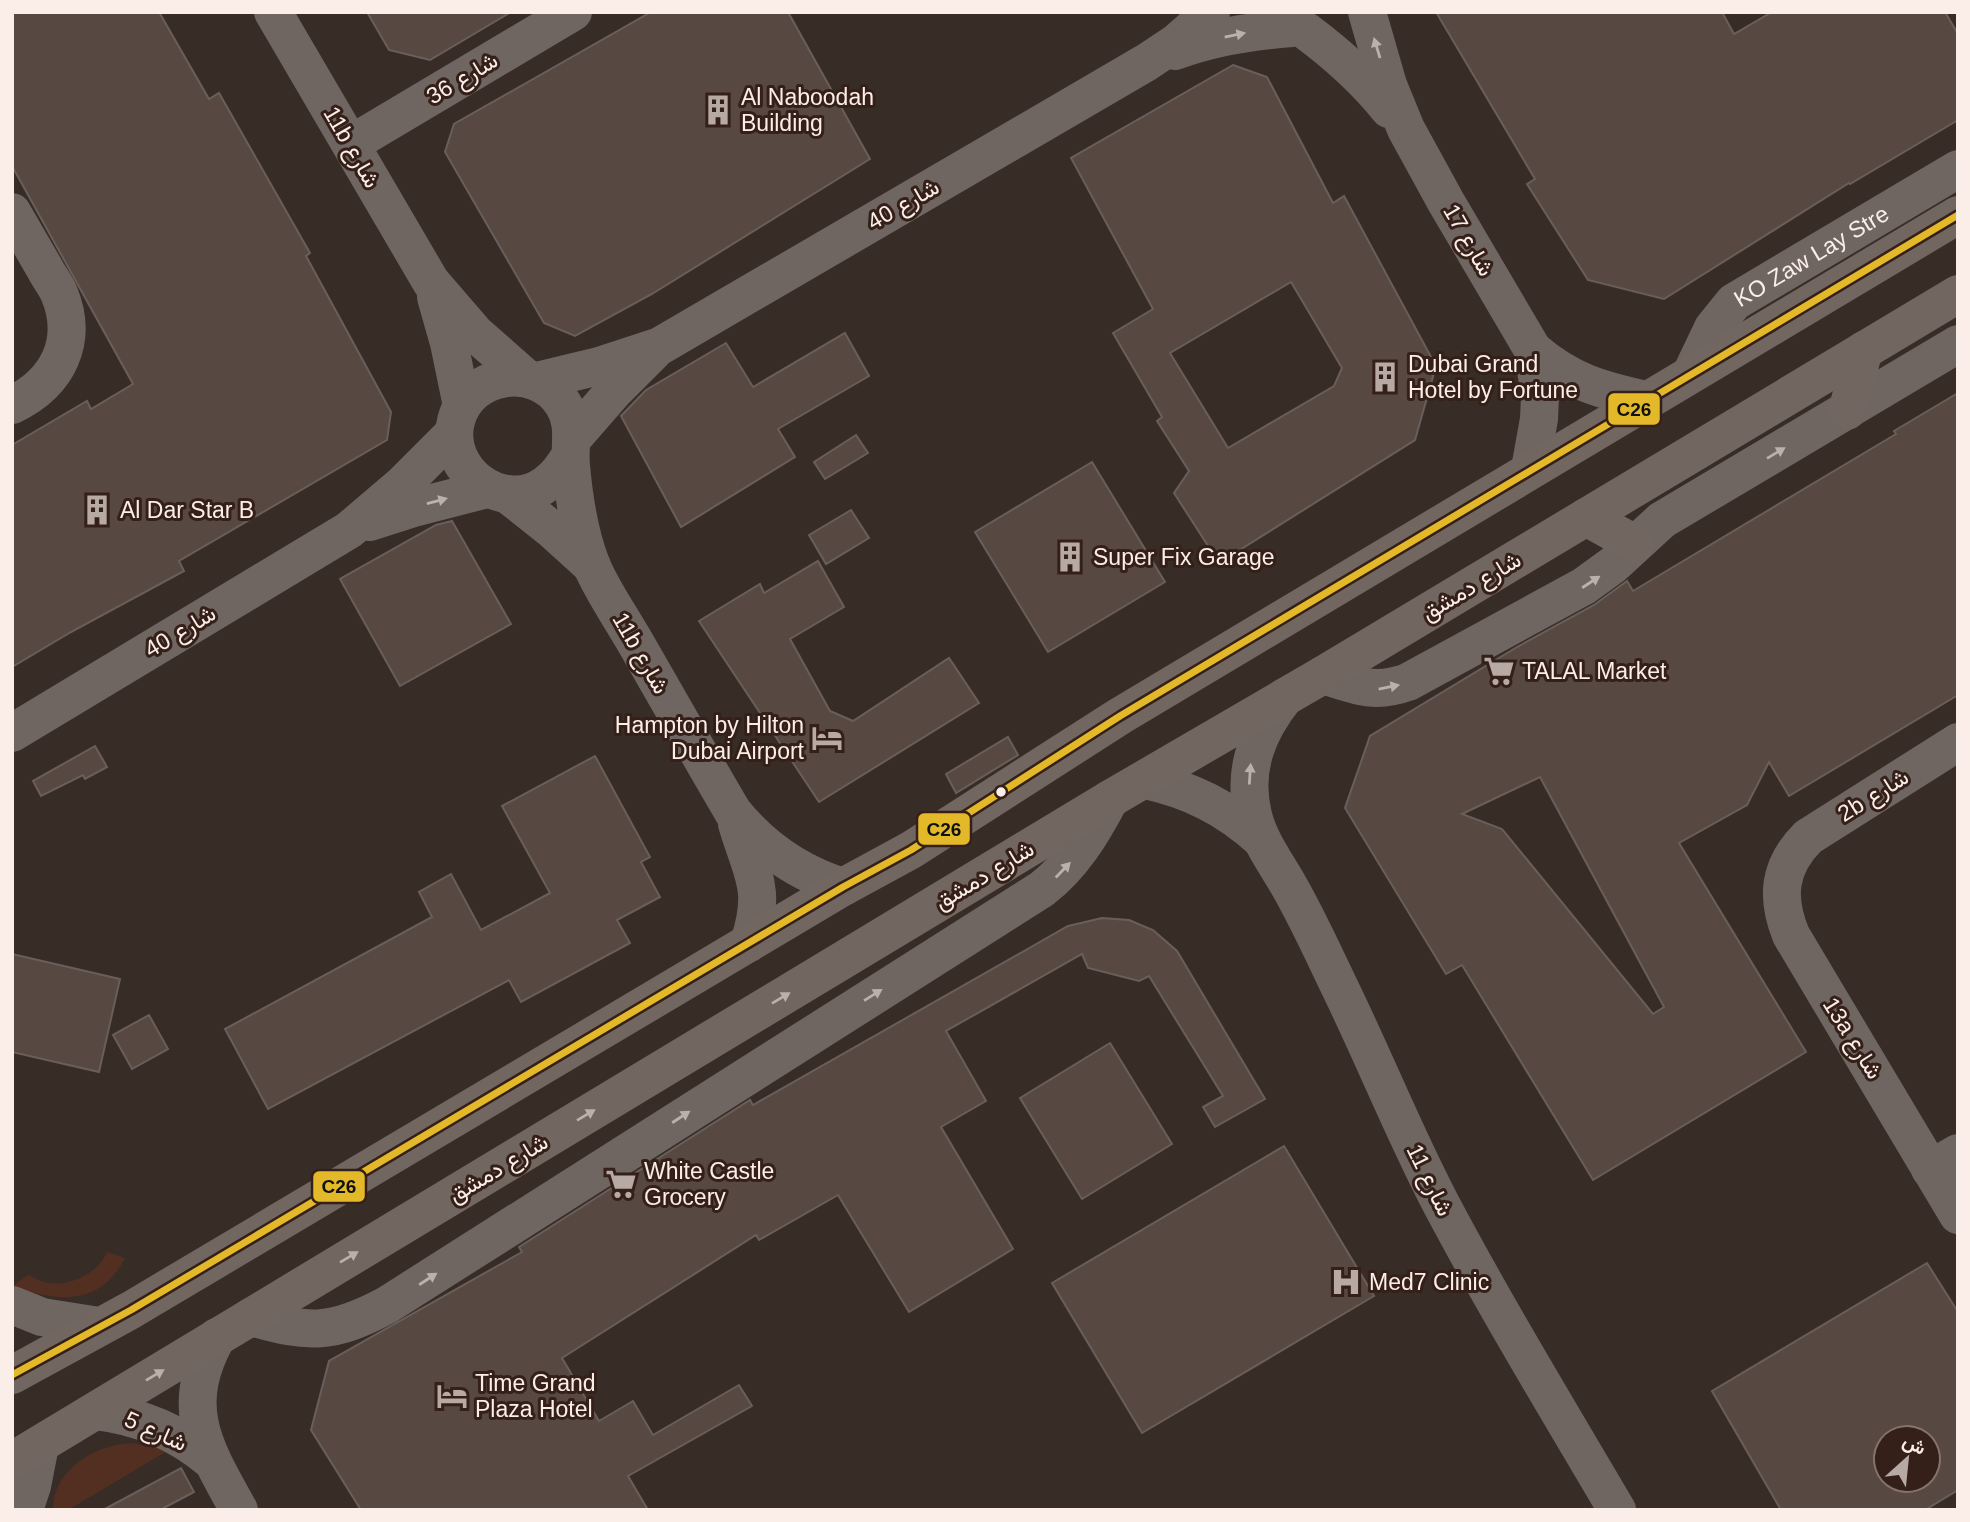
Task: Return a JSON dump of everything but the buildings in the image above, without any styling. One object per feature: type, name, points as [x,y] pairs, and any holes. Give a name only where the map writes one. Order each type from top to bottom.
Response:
[{"type":"main road","points":[[12,1375],[843,887],[911,850],[1120,716],[1958,215]]},
{"type":"main road","name":"شارع دمشق","points":[[26,1453],[1110,799],[1324,675],[1958,294]]},
{"type":"main road","points":[[1847,411],[1864,350]]},
{"type":"main road","points":[[1586,517],[1635,544]]},
{"type":"street","name":"11b شارع","points":[[273,12],[431,282],[475,334],[532,380]]},
{"type":"street","name":"شارع 36","points":[[351,145],[573,12]]},
{"type":"street","name":"شارع 40","points":[[532,380],[599,366],[660,346],[1147,62],[1177,42],[1211,12]]},
{"type":"street","name":"شارع 40","points":[[1147,62],[1217,38],[1289,24],[1329,30],[1350,20],[1356,12]]},
{"type":"street","name":"شارع 17","points":[[1367,12],[1388,85],[1406,129],[1533,350],[1573,379],[1595,388],[1646,400]]},
{"type":"street","name":"شارع 17","points":[[1289,24],[1337,54],[1363,78],[1406,129]]},
{"type":"street","name":"KO Zaw Lay Stre","points":[[1692,372],[1713,328],[1734,302],[1958,169]]},
{"type":"street","points":[[12,212],[47,273],[55,314],[47,355],[38,374],[12,404]]},
{"type":"street","name":"11b شارع","points":[[431,282],[449,343],[458,419]]},
{"type":"street","points":[[1324,675],[1368,689],[1381,689],[1408,682],[1584,586],[1613,565],[1662,520],[1958,344]]},
{"type":"street","name":"شارع 40","points":[[571,447],[614,391],[660,346]]},
{"type":"street","name":"شارع 17","points":[[1530,470],[1540,396],[1533,350]]},
{"type":"street","points":[[507,377],[532,380],[552,391],[564,404],[571,421],[571,447],[559,473],[544,486],[526,493],[497,492],[473,479],[462,466],[456,450],[458,419],[473,391],[489,381],[507,377]]},
{"type":"street","name":"شارع 40","points":[[12,733],[349,530],[403,484],[458,419]]},
{"type":"street","name":"11b شارع","points":[[571,447],[577,512],[592,566],[733,812],[758,889],[756,917],[749,943]]},
{"type":"street","name":"11b شارع","points":[[497,492],[550,528],[592,566]]},
{"type":"street","name":"شارع 40","points":[[349,530],[417,506],[497,492]]},
{"type":"street","name":"شارع 11","points":[[1284,697],[1257,740],[1250,765],[1249,791],[1253,816],[1262,840],[1290,888],[1356,1021],[1438,1199],[1617,1510]]},
{"type":"street","name":"2b شارع","points":[[1794,853],[1816,831],[1958,742]]},
{"type":"street","name":"شارع 11","points":[[1145,780],[1184,790],[1220,807],[1243,822],[1262,840]]},
{"type":"street","points":[[251,1317],[304,1330],[329,1328],[367,1316],[387,1305],[1042,889],[1081,849],[1110,799]]},
{"type":"street","name":"11b شارع","points":[[733,812],[759,841],[790,865],[825,882],[843,887]]},
{"type":"street","name":"13a شارع","points":[[1794,853],[1786,868],[1781,901],[1791,935],[1944,1161],[1958,1215]]},
{"type":"street","points":[[12,1305],[42,1317],[99,1326]]},
{"type":"street","name":"شارع 5","points":[[217,1337],[205,1362],[198,1389],[199,1426],[212,1461],[239,1510]]},
{"type":"street","name":"شارع 5","points":[[96,1411],[117,1413],[157,1426],[185,1441],[212,1461]]},
{"type":"street","points":[[24,1510],[32,1486],[26,1453]]},
{"type":"shaded area","points":[[107,1252],[125,1258],[115,1274],[90,1293],[60,1297],[12,1286],[28,1275],[53,1283],[81,1278],[97,1267]]},
{"type":"shaded area","points":[[132,1443],[169,1450],[68,1510],[53,1510],[60,1483],[68,1471],[104,1448]]},
{"type":"transit line","name":"C26","points":[[12,1375],[131,1310],[843,887],[911,850],[1120,716],[1958,215]]},
{"type":"place","name":"Al Naboodah Building","points":[[718,110]]},
{"type":"place","name":"Dubai Grand Hotel by Fortune","points":[[1385,377]]},
{"type":"place","name":"Al Dar Star B","points":[[97,510]]},
{"type":"place","name":"Super Fix Garage","points":[[1070,557]]},
{"type":"place","name":"TALAL Market","points":[[1499,671]]},
{"type":"place","name":"Hampton by Hilton Dubai Airport","points":[[827,738]]},
{"type":"place","name":"White Castle Grocery","points":[[621,1184]]},
{"type":"place","name":"Med7 Clinic","points":[[1346,1282]]},
{"type":"place","name":"Time Grand Plaza Hotel","points":[[452,1396]]}]
